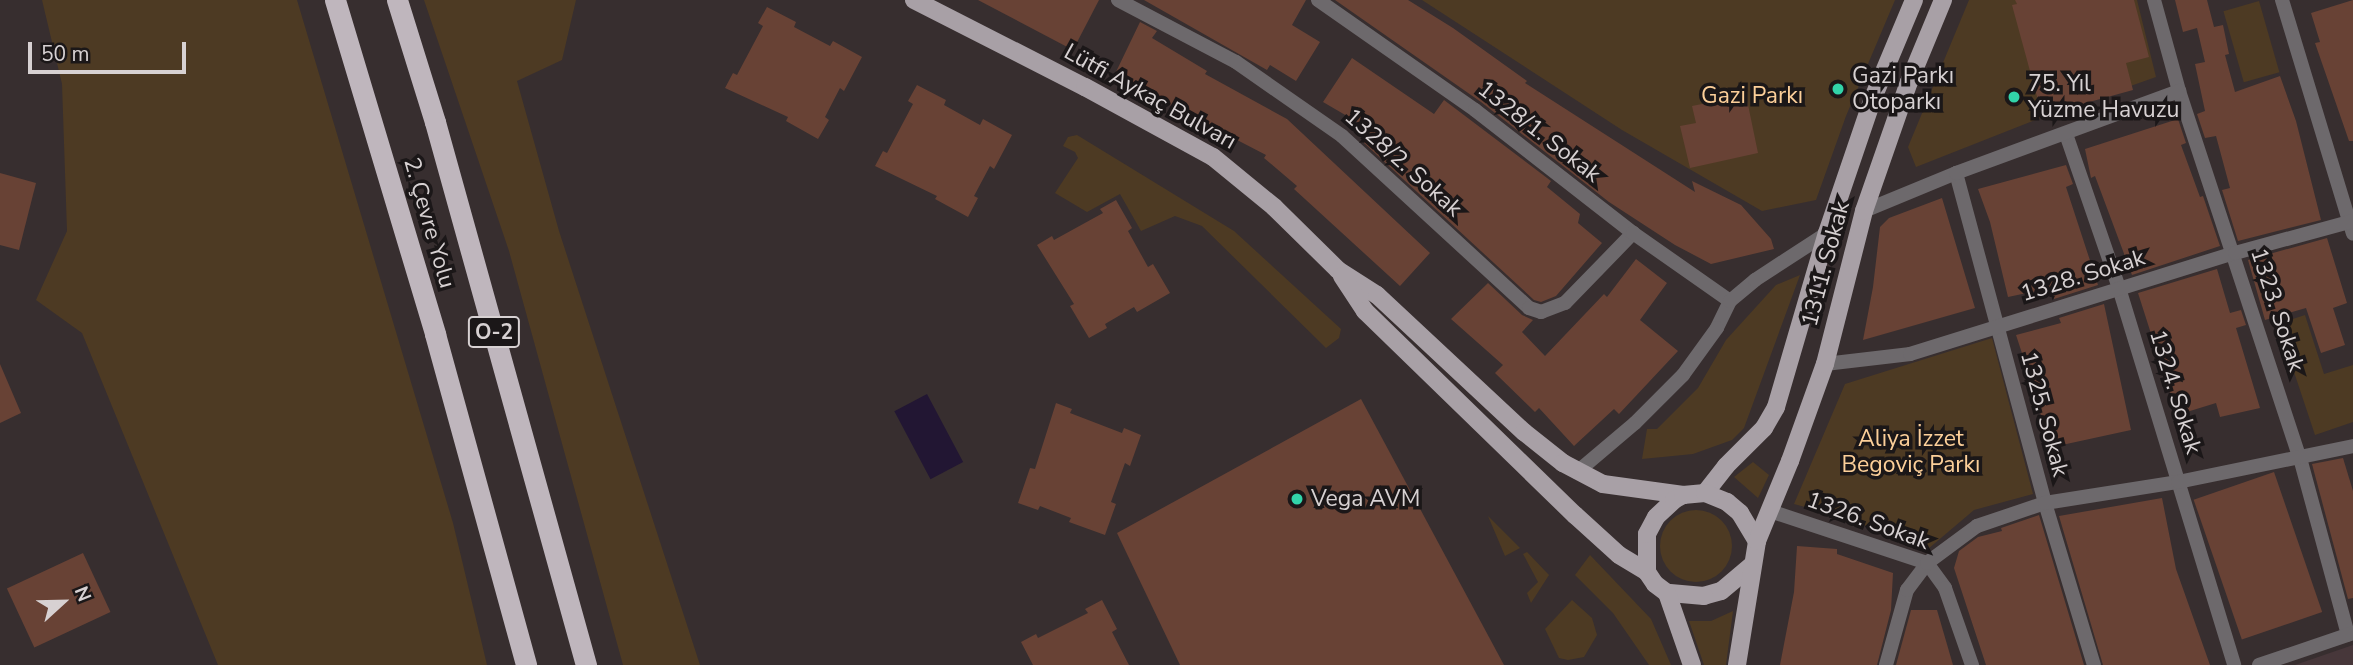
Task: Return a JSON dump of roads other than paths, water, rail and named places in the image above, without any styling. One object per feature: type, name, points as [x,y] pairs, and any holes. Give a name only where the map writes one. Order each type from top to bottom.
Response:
[{"type":"highway","name":"2. Çevre Yolu","points":[[335,0],[435,334],[526,665]]},
{"type":"highway","name":"2. Çevre Yolu","points":[[397,0],[478,276],[586,665]]},
{"type":"highway","points":[[513,622],[516,665]]},
{"type":"main road","name":"Lütfi Aykaç Bulvarı","points":[[914,0],[1085,86],[1213,157],[1274,207],[1338,270],[1377,295],[1524,432],[1577,472],[1623,488],[1683,495]]},
{"type":"main road","name":"1311. Sokak","points":[[1704,493],[1726,466],[1764,428],[1776,407],[1827,233],[1873,97],[1914,0]]},
{"type":"main road","name":"1311. Sokak","points":[[1757,541],[1825,363],[1864,211],[1909,82],[1943,0]]},
{"type":"main road","name":"Lütfi Aykaç Bulvarı","points":[[1338,270],[1365,311],[1388,334],[1597,537],[1647,572]]},
{"type":"main road","points":[[1737,665],[1757,541],[1740,513],[1727,502],[1704,493],[1683,495],[1656,517],[1647,534],[1647,572],[1655,584],[1667,593],[1704,596],[1721,591],[1751,566]]},
{"type":"main road","points":[[1667,593],[1692,665]]},
{"type":"street","name":"1328/2. Sokak","points":[[1118,0],[1236,62],[1342,136],[1530,309],[1541,312],[1565,303],[1633,233]]},
{"type":"street","name":"1328/1. Sokak","points":[[1318,0],[1475,110],[1633,233],[1730,302]]},
{"type":"street","name":"1323. Sokak","points":[[2154,0],[2179,91],[2235,253],[2300,458],[2350,634]]},
{"type":"street","points":[[2282,0],[2352,225]]},
{"type":"street","points":[[1864,211],[1956,173],[2179,91]]},
{"type":"street","name":"1324. Sokak","points":[[2066,134],[2119,288],[2234,665]]},
{"type":"street","name":"1325. Sokak","points":[[1956,173],[2045,503],[2094,665]]},
{"type":"street","name":"1328. Sokak","points":[[1825,363],[1910,354],[2235,253],[2352,225]]},
{"type":"street","points":[[1577,472],[1635,423],[1683,375],[1717,328],[1730,302],[1755,280],[1827,233]]},
{"type":"street","points":[[1886,665],[1907,590],[1927,563],[1977,526],[2045,503],[2178,482],[2353,446]]},
{"type":"street","name":"1326. Sokak","points":[[1770,510],[1927,563],[1945,588],[1972,665]]},
{"type":"street","points":[[2259,665],[2350,634]]},
{"type":"place","name":"Gazi Parkı Otoparkı","points":[[1838,89]]},
{"type":"place","name":"75. Yıl Yüzme Havuzu","points":[[2014,97]]},
{"type":"place","name":"Vega AVM","points":[[1297,499]]},
{"type":"park label","name":"Gazi Parkı","points":[[1752,96]]},
{"type":"park label","name":"Aliya İzzet Begoviç Parkı","points":[[1911,452]]}]
